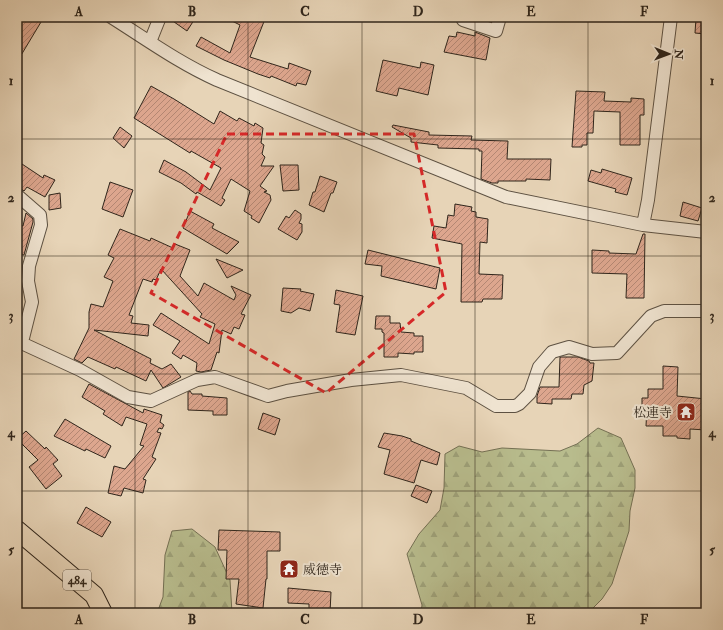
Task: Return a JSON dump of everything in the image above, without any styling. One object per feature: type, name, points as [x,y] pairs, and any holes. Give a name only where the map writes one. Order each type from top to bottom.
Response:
[{"type":"highway","name":"484","points":[[17,530],[94,594],[103,613]]},
{"type":"street","points":[[111,17],[194,70],[506,197],[643,225],[706,232]]},
{"type":"street","points":[[150,42],[160,17]]},
{"type":"street","points":[[463,20],[496,31],[500,17]]},
{"type":"street","points":[[643,225],[648,200],[671,17]]},
{"type":"street","points":[[17,195],[40,215],[41,224],[29,266],[28,281],[32,302],[20,342],[80,370],[128,398],[151,401],[197,380],[215,377],[268,396],[287,391],[351,380],[401,375],[466,388],[496,406],[515,406],[530,393],[539,367],[552,352],[569,347],[592,354],[617,353],[651,316],[664,310],[706,311]]},
{"type":"highlighted area","points":[[227,134],[414,134],[446,292],[326,393],[151,293]]},
{"type":"green space","points":[[598,428],[621,438],[635,470],[635,488],[630,511],[629,531],[612,584],[602,599],[588,613],[421,613],[422,605],[407,554],[419,534],[440,510],[444,488],[445,454],[459,446],[482,452],[502,448],[560,451],[577,444]]},
{"type":"green space","points":[[192,529],[215,547],[230,580],[232,613],[157,613],[163,597],[165,555],[172,531]]},
{"type":"building","points":[[24,17],[44,17],[17,62],[17,29]]},
{"type":"building","points":[[167,17],[196,17],[187,31]]},
{"type":"building","points":[[224,17],[260,17],[265,19],[250,57],[288,69],[289,63],[311,71],[306,85],[297,83],[296,86],[271,76],[270,78],[258,74],[224,60],[196,46],[201,37],[230,53],[240,25]]},
{"type":"building","points":[[696,18],[706,19],[706,34],[695,33]]},
{"type":"building","points":[[457,32],[475,36],[475,32],[490,38],[486,60],[444,52],[449,36],[456,37]]},
{"type":"building","points":[[383,60],[420,68],[421,62],[434,65],[428,95],[399,88],[397,96],[376,91]]},
{"type":"building","points":[[151,86],[214,124],[220,111],[237,121],[239,118],[254,126],[255,123],[263,128],[261,143],[264,145],[262,154],[265,157],[261,166],[274,166],[260,186],[267,191],[264,192],[270,195],[271,200],[259,223],[244,211],[250,191],[231,179],[222,198],[225,200],[221,206],[197,192],[196,194],[181,183],[159,172],[164,160],[186,172],[210,190],[221,168],[191,151],[190,153],[134,118]]},
{"type":"building","points":[[576,91],[605,92],[604,101],[631,102],[631,98],[644,99],[644,115],[640,115],[640,145],[620,145],[620,112],[594,111],[593,133],[587,133],[587,145],[582,145],[582,147],[572,147]]},
{"type":"building","points":[[393,125],[429,132],[429,135],[472,136],[471,140],[508,141],[507,159],[551,159],[550,180],[526,179],[526,181],[498,181],[498,183],[492,183],[481,179],[482,151],[479,151],[479,149],[438,148],[438,145],[411,142],[411,138],[392,127]]},
{"type":"building","points":[[120,127],[132,136],[124,148],[113,138]]},
{"type":"building","points":[[22,164],[43,178],[44,175],[55,180],[45,197],[27,187],[24,191],[17,186],[17,172]]},
{"type":"building","points":[[280,165],[298,165],[299,190],[283,191]]},
{"type":"building","points":[[602,169],[632,178],[627,195],[615,192],[616,189],[588,181],[591,170],[601,173]]},
{"type":"building","points":[[320,176],[337,182],[324,212],[309,205]]},
{"type":"building","points":[[110,182],[133,190],[123,217],[102,209]]},
{"type":"building","points":[[60,193],[61,208],[49,210],[49,195]]},
{"type":"building","points":[[683,202],[702,208],[698,221],[680,216]]},
{"type":"building","points":[[455,204],[472,207],[471,211],[476,212],[476,217],[488,219],[487,243],[480,242],[479,274],[503,275],[502,299],[483,299],[482,302],[461,302],[462,244],[432,238],[434,226],[446,228],[448,215],[454,216]]},
{"type":"building","points":[[295,210],[301,214],[299,223],[302,224],[302,232],[297,240],[278,229],[286,216],[289,218]]},
{"type":"building","points":[[190,211],[214,224],[212,228],[239,242],[227,254],[183,228]]},
{"type":"building","points":[[26,213],[33,219],[33,222],[24,255],[17,254],[17,224],[23,226]]},
{"type":"building","points":[[120,229],[150,241],[151,238],[173,248],[175,244],[190,250],[180,276],[198,296],[204,283],[234,300],[236,295],[231,286],[251,295],[241,314],[245,315],[239,329],[234,327],[231,334],[222,330],[219,353],[217,352],[211,370],[201,372],[196,371],[197,363],[183,355],[181,359],[172,353],[180,341],[153,325],[161,313],[209,344],[215,324],[200,317],[202,314],[161,269],[156,280],[153,279],[152,282],[143,279],[129,315],[133,316],[131,323],[149,325],[148,336],[94,330],[151,359],[150,363],[162,369],[171,364],[181,377],[163,388],[151,370],[146,381],[116,367],[115,369],[88,357],[82,363],[74,359],[89,328],[89,312],[91,304],[103,307],[113,281],[104,277],[114,258],[108,255]]},
{"type":"building","points":[[643,234],[645,234],[644,298],[626,298],[627,274],[592,273],[592,250],[609,251],[609,253],[636,254]]},
{"type":"building","points":[[368,250],[440,268],[436,289],[381,276],[382,266],[365,264]]},
{"type":"building","points":[[216,259],[243,270],[227,278]]},
{"type":"building","points":[[283,288],[301,289],[300,291],[314,294],[310,311],[299,308],[291,313],[281,311]]},
{"type":"building","points":[[336,290],[363,296],[355,335],[336,332],[340,305],[334,304]]},
{"type":"building","points":[[376,316],[390,316],[390,323],[400,323],[401,332],[414,333],[414,336],[423,336],[423,352],[414,352],[414,354],[398,353],[398,357],[384,357],[384,333],[382,332],[382,329],[375,329]]},
{"type":"building","points":[[560,357],[578,357],[589,361],[590,363],[594,363],[592,381],[584,385],[583,394],[572,394],[571,399],[552,399],[552,404],[537,403],[537,396],[540,387],[559,387]]},
{"type":"building","points":[[663,366],[678,367],[677,396],[706,399],[706,430],[690,429],[690,439],[677,438],[677,436],[663,436],[663,426],[646,426],[647,407],[642,407],[642,398],[648,398],[648,389],[663,389]]},
{"type":"building","points":[[89,384],[143,413],[144,409],[162,415],[160,422],[164,425],[162,429],[159,428],[157,432],[161,433],[152,457],[156,459],[143,479],[146,480],[143,493],[124,488],[121,496],[108,493],[114,466],[125,469],[144,446],[140,445],[147,424],[126,417],[122,426],[103,414],[105,411],[82,397]]},
{"type":"building","points":[[190,391],[192,394],[202,394],[202,396],[227,398],[227,415],[213,415],[213,411],[188,410],[188,392]]},
{"type":"building","points":[[263,413],[280,419],[275,435],[258,429]]},
{"type":"building","points":[[65,419],[111,446],[105,458],[86,449],[85,451],[54,436]]},
{"type":"building","points":[[26,431],[45,449],[46,447],[58,460],[53,464],[62,476],[46,489],[29,467],[38,460],[17,439]]},
{"type":"building","points":[[384,433],[411,439],[411,441],[440,453],[437,465],[421,460],[414,483],[384,474],[390,450],[378,447]]},
{"type":"building","points":[[416,485],[432,491],[427,503],[411,496]]},
{"type":"building","points":[[86,507],[111,522],[102,537],[77,523]]},
{"type":"building","points":[[219,530],[280,532],[280,551],[267,551],[267,579],[263,608],[236,604],[239,579],[226,579],[227,550],[218,550]]},
{"type":"building","points":[[288,588],[331,592],[330,613],[316,613],[316,610],[309,611],[309,604],[288,603]]},
{"type":"place","name":"松連寺","points":[[686,412]]},
{"type":"place","name":"威徳寺","points":[[289,569]]}]
